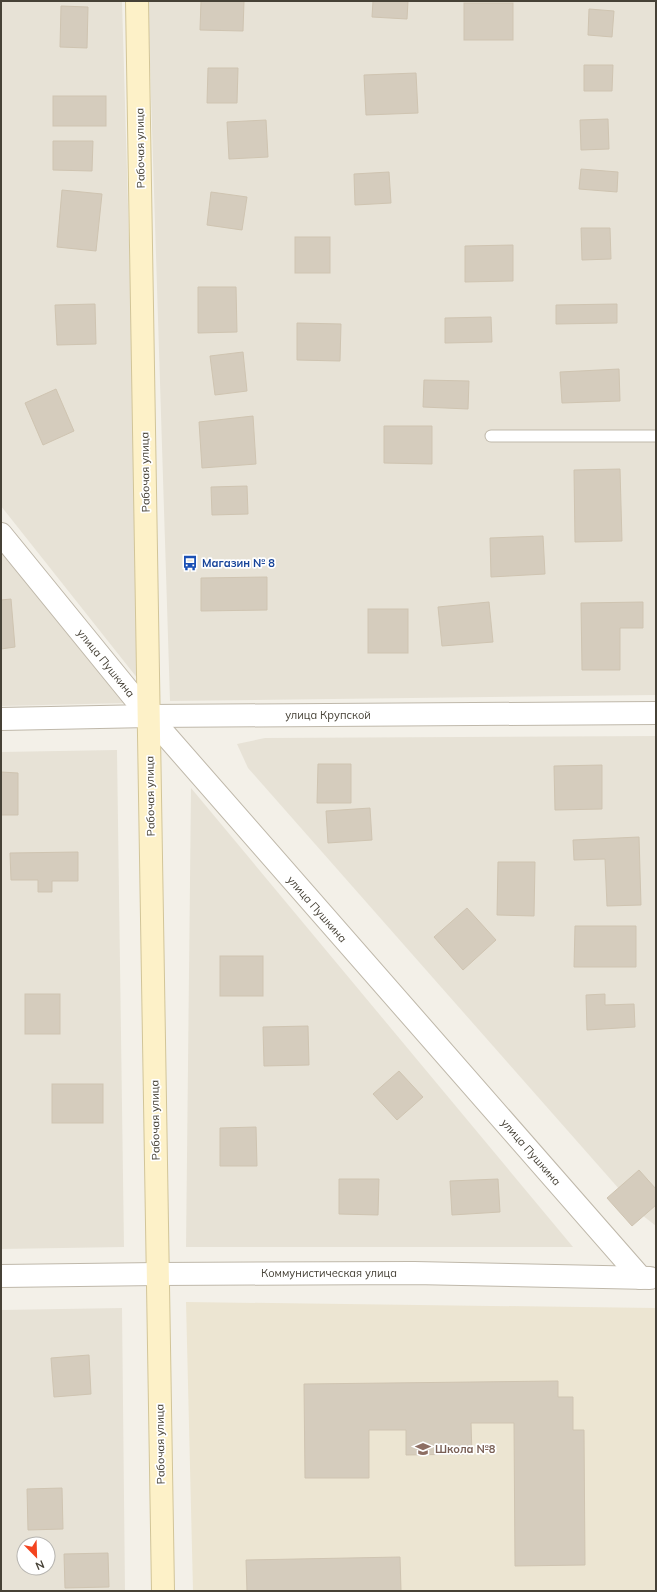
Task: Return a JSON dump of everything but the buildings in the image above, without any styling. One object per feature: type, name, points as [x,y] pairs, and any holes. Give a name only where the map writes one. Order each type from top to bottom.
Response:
[{"type":"main road","name":"Рабочая улица","points":[[137,1],[163,1591]]},
{"type":"street","name":"улица Пушкина","points":[[1,534],[149,716],[648,1278]]},
{"type":"street","name":"улица Крупской","points":[[1,719],[149,716],[656,713]]},
{"type":"street","name":"Коммунистическая улица","points":[[1,1276],[414,1273],[648,1278]]},
{"type":"lane","points":[[491,436],[656,436]]},
{"type":"shaded area","points":[[1,1],[122,1],[142,684],[1,506]]},
{"type":"shaded area","points":[[148,1],[656,1],[656,695],[170,701]]},
{"type":"shaded area","points":[[1,550],[128,703],[1,706]]},
{"type":"shaded area","points":[[656,736],[656,1226],[642,1215],[248,768],[237,744],[265,738]]},
{"type":"shaded area","points":[[117,750],[124,1247],[1,1249],[1,752]]},
{"type":"shaded area","points":[[191,788],[573,1247],[186,1247]]},
{"type":"shaded area","name":"Школа №8","points":[[186,1302],[656,1308],[656,1591],[193,1591]]},
{"type":"shaded area","points":[[122,1308],[125,1591],[1,1591],[1,1310]]},
{"type":"place","name":"Магазин № 8","points":[[190,563]]},
{"type":"place","name":"Школа №8","points":[[423,1449]]}]
